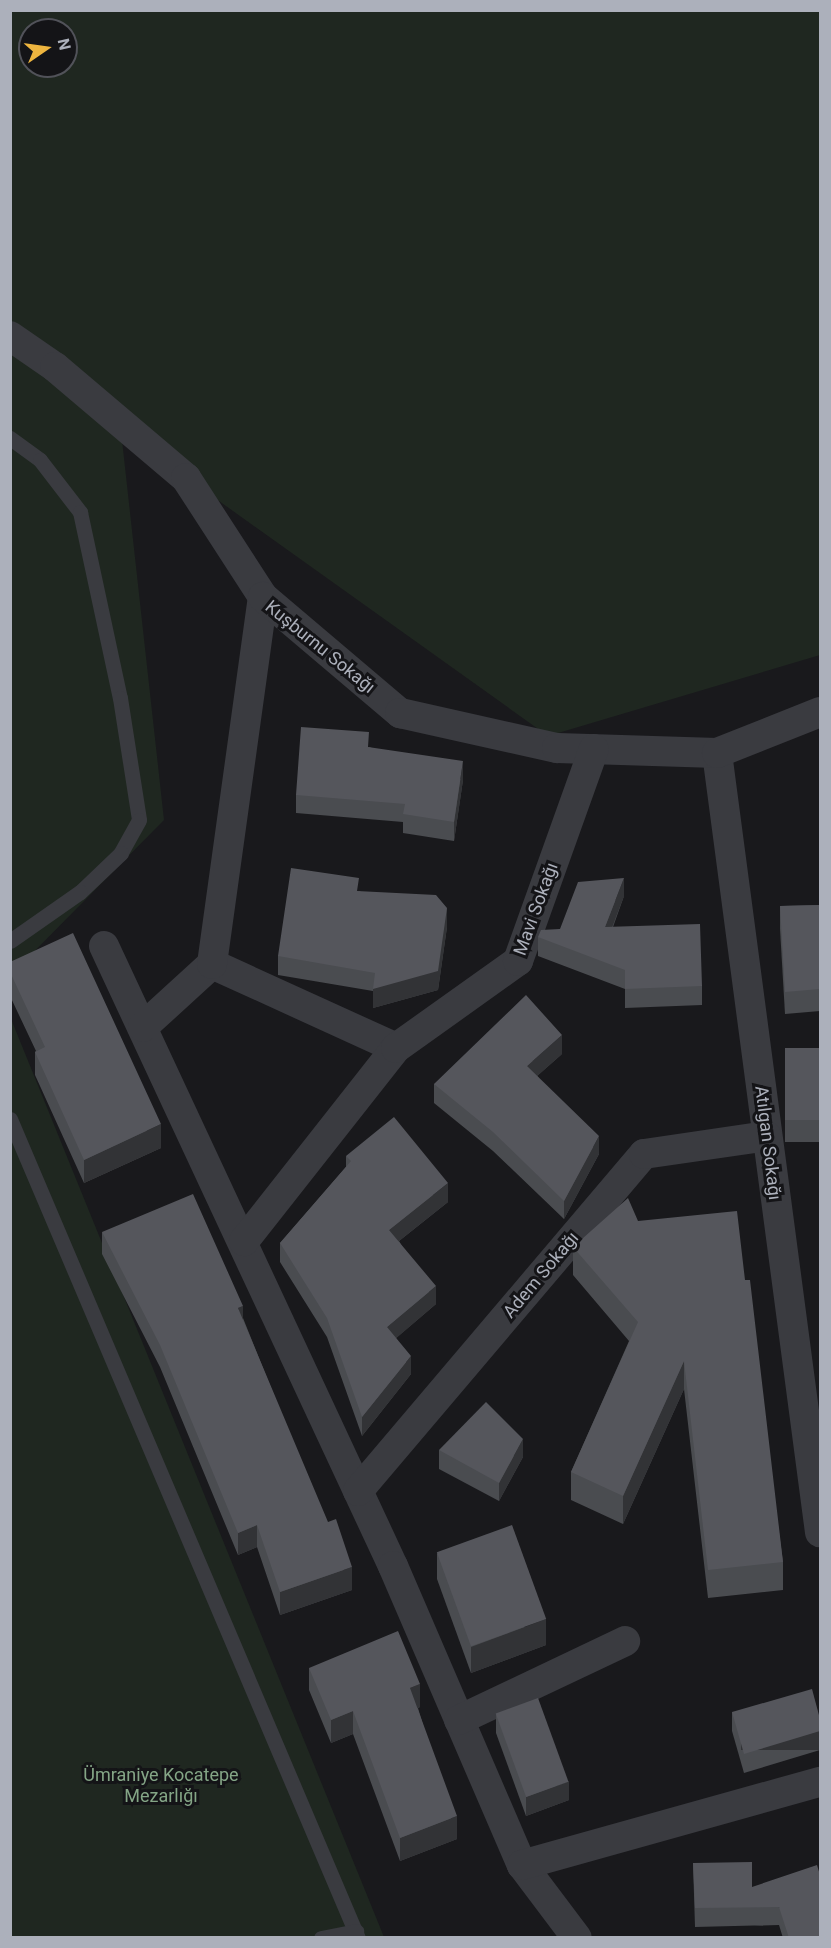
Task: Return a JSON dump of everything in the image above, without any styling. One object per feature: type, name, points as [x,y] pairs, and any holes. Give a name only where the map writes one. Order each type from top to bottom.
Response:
[{"type":"street","points":[[10,336],[55,367],[186,478],[263,597]]},
{"type":"street","name":"Kuşburnu Sokağı","points":[[263,597],[400,713],[557,748],[717,753],[820,712]]},
{"type":"street","name":"Kuşburnu Sokağı","points":[[212,964],[263,597]]},
{"type":"street","name":"Mavi Sokağı","points":[[244,1241],[396,1048],[518,962],[594,749]]},
{"type":"street","name":"Atılgan Sokağı","points":[[717,753],[820,1532]]},
{"type":"street","points":[[104,946],[244,1241],[358,1491],[522,1865],[577,1938]]},
{"type":"street","points":[[143,1027],[212,964],[396,1048]]},
{"type":"street","name":"Adem Sokağı","points":[[358,1491],[644,1154],[767,1136]]},
{"type":"street","points":[[459,1720],[625,1641]]},
{"type":"street","points":[[522,1865],[820,1782]]},
{"type":"lane","points":[[10,438],[40,460],[80,512],[120,698],[139,820],[121,853],[80,892],[10,941]]},
{"type":"lane","points":[[10,1119],[357,1934],[321,1938]]},
{"type":"green space","points":[[11,11],[820,11],[820,655],[548,736],[121,431],[164,820],[11,975]]},
{"type":"green space","name":"Ümraniye Kocatepe Mezarlığı","points":[[11,1019],[384,1937],[11,1937]]},
{"type":"building","points":[[301,727],[369,732],[368,747],[463,761],[454,822],[403,814],[405,804],[296,795]]},
{"type":"building","points":[[291,868],[359,878],[357,891],[436,895],[447,908],[438,971],[373,989],[375,973],[278,956]]},
{"type":"building","points":[[624,878],[605,927],[700,924],[702,986],[625,989],[625,970],[538,937],[541,930],[560,929],[578,882]]},
{"type":"building","points":[[820,905],[820,989],[785,992],[780,906]]},
{"type":"building","points":[[73,933],[161,1124],[84,1160],[35,1052],[45,1047],[10,972],[10,962]]},
{"type":"building","points":[[526,995],[562,1035],[527,1066],[599,1136],[564,1201],[493,1132],[434,1084]]},
{"type":"building","points":[[785,1048],[820,1048],[820,1120],[785,1120]]},
{"type":"building","points":[[394,1117],[448,1183],[389,1230],[436,1286],[387,1327],[411,1356],[362,1417],[327,1318],[280,1243],[351,1161],[346,1156]]},
{"type":"building","points":[[193,1194],[243,1306],[238,1308],[328,1522],[336,1519],[352,1567],[280,1592],[257,1525],[238,1533],[160,1345],[102,1232]]},
{"type":"building","points":[[628,1198],[638,1221],[737,1211],[745,1280],[750,1280],[783,1562],[708,1570],[684,1361],[623,1496],[571,1472],[638,1322],[573,1247]]},
{"type":"building","points":[[486,1402],[523,1439],[499,1483],[439,1450]]},
{"type":"building","points":[[512,1525],[546,1619],[471,1646],[437,1552]]},
{"type":"building","points":[[398,1631],[420,1684],[410,1688],[457,1816],[400,1838],[353,1711],[331,1720],[309,1668]]},
{"type":"building","points":[[812,1689],[820,1719],[820,1731],[744,1754],[732,1712]]},
{"type":"building","points":[[538,1698],[568,1782],[526,1797],[496,1713]]},
{"type":"building","points":[[752,1862],[752,1887],[817,1865],[820,1875],[820,1938],[789,1938],[779,1907],[695,1908],[693,1863]]}]
